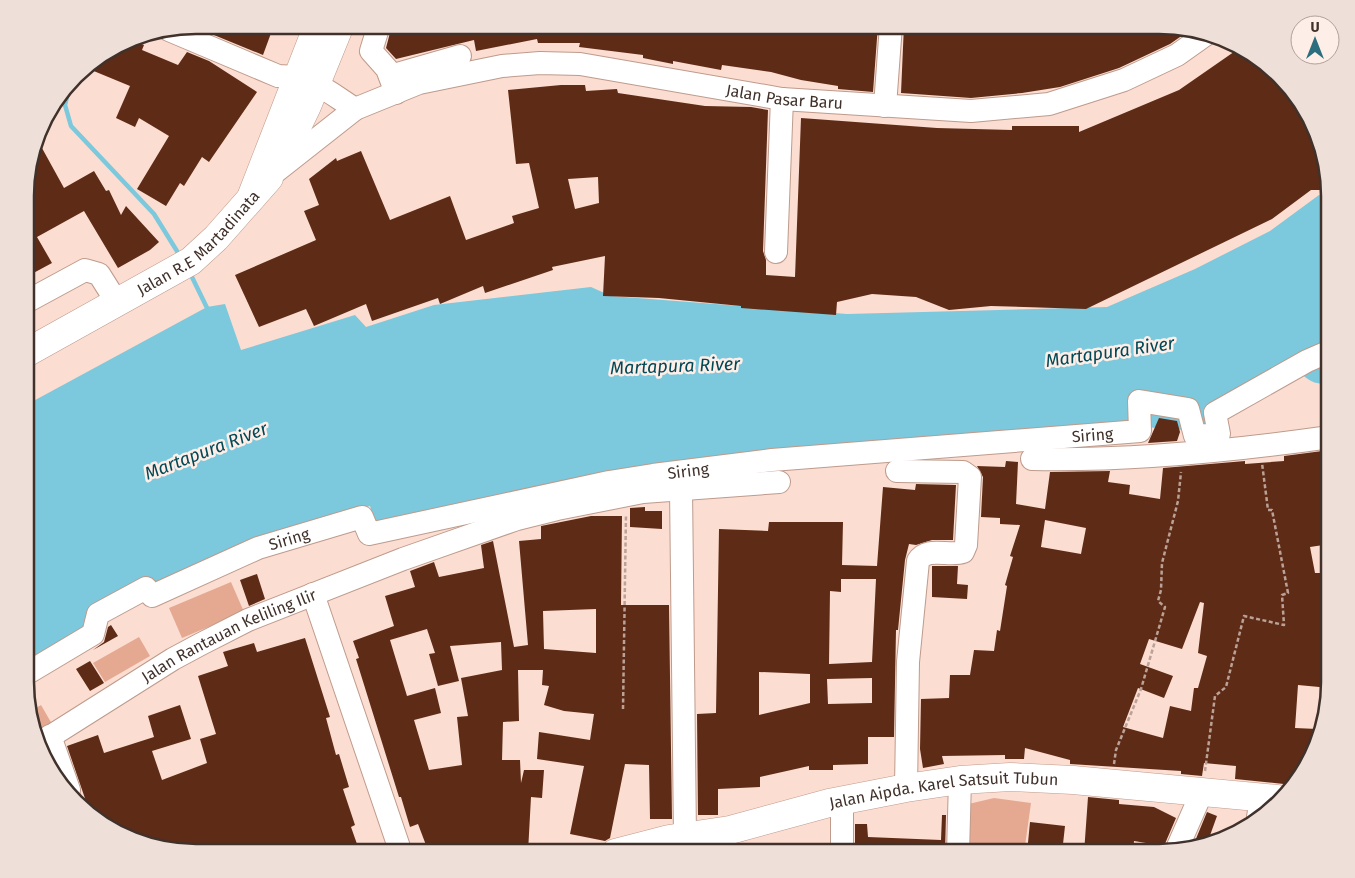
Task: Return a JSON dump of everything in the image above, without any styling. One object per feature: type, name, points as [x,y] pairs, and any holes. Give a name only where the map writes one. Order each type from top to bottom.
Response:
[{"type":"main road","points":[[276,172],[298,86],[315,34]]},
{"type":"main road","points":[[252,195],[298,86],[334,34]]},
{"type":"main road","name":"Jalan R.E Martadinata","points":[[34,347],[166,276],[202,252],[252,195],[276,172]]},
{"type":"main road","name":"Jalan Aipda. Karel Satsuit Tubun","points":[[682,844],[696,842],[730,830],[842,801],[906,788],[960,780],[1010,777],[1110,782],[1202,792],[1265,805]]},
{"type":"street","points":[[376,34],[371,51],[387,69],[393,84],[460,56]]},
{"type":"street","points":[[885,106],[890,34]]},
{"type":"street","points":[[180,35],[355,109]]},
{"type":"street","name":"Jalan Pasar Baru","points":[[355,109],[393,84],[419,84],[502,66],[540,63],[580,64],[782,99],[971,111],[1050,104],[1124,80],[1177,55],[1199,39]]},
{"type":"street","points":[[298,86],[331,128]]},
{"type":"street","points":[[776,252],[782,99]]},
{"type":"street","name":"Jalan R.E Martadinata","points":[[276,172],[355,109]]},
{"type":"street","points":[[34,298],[85,270],[98,274],[116,302]]},
{"type":"street","points":[[1224,442],[1215,413],[1321,355]]},
{"type":"street","name":"Siring","points":[[34,669],[93,634],[98,614],[146,588],[152,596],[258,548],[362,517],[369,534],[618,480],[772,460],[1140,431],[1139,402],[1188,409],[1195,436],[1224,442]]},
{"type":"street","points":[[1032,459],[1074,460],[1182,453],[1224,442],[1260,447],[1321,438]]},
{"type":"street","points":[[897,472],[963,472],[970,477],[966,545],[963,552],[957,554],[927,553],[922,555],[918,561],[908,662],[906,788]]},
{"type":"street","points":[[312,594],[403,559],[517,519],[626,496],[681,489],[779,482]]},
{"type":"street","points":[[681,489],[696,842]]},
{"type":"street","name":"Jalan Rantauan Keliling Ilir","points":[[45,740],[173,659],[248,620],[312,594],[398,844]]},
{"type":"street","points":[[45,740],[59,769]]},
{"type":"street","points":[[958,844],[960,780]]},
{"type":"street","points":[[1180,843],[1202,792]]},
{"type":"street","points":[[842,801],[842,844]]},
{"type":"path","points":[[1202,792],[1215,696],[1226,687],[1244,616],[1284,625],[1282,595],[1288,594],[1272,510],[1268,510],[1260,447]]},
{"type":"path","points":[[1110,782],[1116,750],[1141,689],[1165,607],[1158,601],[1161,590],[1162,563],[1178,501],[1182,453]]},
{"type":"path","points":[[624,709],[626,496]]},
{"type":"shaded area","points":[[231,582],[244,612],[182,638],[169,608]]},
{"type":"shaded area","points":[[139,637],[150,656],[105,682],[93,663]]},
{"type":"shaded area","points":[[41,705],[52,724],[41,730],[37,714],[36,708]]},
{"type":"shaded area","points":[[994,798],[1031,803],[1025,844],[961,844],[960,806]]},
{"type":"water","name":"Martapura River","points":[[1321,195],[1321,384],[1308,379],[1302,374],[1211,428],[1185,430],[1130,426],[988,436],[376,526],[370,506],[256,541],[89,630],[34,662],[34,401],[207,307],[225,304],[241,350],[355,315],[366,327],[434,305],[591,287],[611,296],[847,314],[1107,307],[1195,269],[1270,231]]},
{"type":"building","points":[[212,34],[271,34],[263,55]]},
{"type":"building","points":[[390,34],[877,34],[873,92],[838,89],[838,86],[801,80],[771,72],[722,65],[721,70],[673,61],[673,64],[643,58],[643,55],[579,47],[580,43],[538,43],[537,39],[476,51],[474,40],[396,59],[386,48]]},
{"type":"building","points":[[904,34],[1170,34],[1182,36],[1170,44],[1119,68],[1060,87],[971,98],[901,93]]},
{"type":"building","points":[[140,44],[144,45],[142,50],[178,65],[187,52],[209,61],[257,92],[209,162],[202,157],[184,186],[180,183],[166,206],[137,189],[169,136],[139,118],[135,127],[116,118],[130,86],[93,71],[115,55]]},
{"type":"building","points":[[1234,52],[1258,67],[1274,81],[1300,115],[1313,144],[1321,190],[1311,190],[1272,219],[1086,309],[991,306],[949,310],[916,297],[872,294],[837,302],[836,315],[741,308],[741,306],[659,298],[603,296],[605,256],[552,267],[553,270],[485,293],[483,286],[440,304],[438,298],[372,321],[366,304],[314,326],[306,309],[259,327],[235,275],[316,240],[304,211],[319,205],[309,179],[336,158],[337,161],[361,151],[390,220],[450,196],[466,240],[514,223],[512,216],[539,208],[529,163],[516,164],[508,90],[561,85],[585,85],[586,91],[617,89],[618,93],[705,106],[751,107],[768,110],[763,251],[766,260],[766,275],[795,277],[801,118],[937,128],[1012,130],[1012,126],[1079,126],[1079,132],[1179,90]],"holes":[[[598,177],[599,203],[575,209],[568,179]]]},
{"type":"building","points":[[41,147],[64,188],[94,171],[106,191],[109,190],[121,215],[126,206],[159,242],[150,250],[118,268],[84,211],[37,237],[52,263],[34,273],[35,175]]},
{"type":"building","points":[[1159,418],[1177,421],[1180,432],[1177,441],[1148,443]]},
{"type":"building","points":[[1321,451],[1321,545],[1310,547],[1315,573],[1321,573],[1321,687],[1298,685],[1295,728],[1314,729],[1305,754],[1285,784],[1235,779],[1236,766],[1204,763],[1202,776],[1181,774],[1181,771],[1070,764],[1070,760],[1025,748],[1024,759],[1005,759],[1005,755],[942,756],[944,764],[923,768],[920,749],[921,699],[949,698],[950,675],[970,675],[974,650],[994,651],[997,630],[1000,631],[1007,586],[1005,585],[1013,557],[1010,556],[1020,525],[1000,524],[1000,518],[981,517],[983,477],[977,466],[1005,467],[1006,461],[1018,462],[1016,504],[1045,509],[1050,472],[1110,471],[1108,482],[1130,485],[1129,494],[1160,499],[1163,468],[1245,461],[1245,464],[1284,461],[1284,456]],"holes":[[[1045,520],[1086,528],[1081,554],[1041,547]],[[1200,602],[1204,603],[1198,653],[1207,656],[1198,688],[1194,688],[1191,711],[1170,706],[1163,738],[1123,727],[1138,688],[1164,698],[1173,676],[1140,664],[1149,639],[1182,649]]]},
{"type":"building","points":[[916,484],[956,485],[953,540],[932,540],[916,545],[909,544],[905,560],[898,630],[896,630],[894,737],[868,737],[868,764],[833,765],[833,770],[809,770],[809,766],[760,777],[760,787],[718,789],[718,815],[698,815],[697,714],[716,713],[719,529],[768,531],[769,522],[843,522],[842,565],[877,566],[883,487],[915,490]],"holes":[[[841,579],[876,579],[872,662],[829,664],[830,591],[841,592]],[[759,672],[810,674],[810,703],[759,715]],[[872,678],[872,703],[828,704],[827,679]]]},
{"type":"building","points":[[645,507],[645,511],[662,511],[662,529],[630,527],[630,508]]},
{"type":"building","points":[[591,516],[622,516],[621,605],[669,605],[672,819],[650,819],[649,765],[625,764],[610,838],[605,841],[570,834],[584,766],[537,759],[539,732],[590,740],[594,714],[564,711],[544,705],[549,686],[542,685],[543,670],[518,670],[519,721],[503,722],[502,760],[520,760],[521,783],[524,770],[544,770],[542,798],[531,797],[528,844],[426,844],[418,824],[410,827],[401,797],[399,797],[356,659],[359,658],[353,641],[394,626],[385,596],[415,587],[410,571],[434,562],[439,577],[484,568],[481,545],[493,541],[514,647],[528,645],[519,541],[541,539],[541,526]],"holes":[[[596,609],[596,653],[544,649],[543,611]],[[427,629],[435,653],[429,654],[438,686],[459,681],[450,646],[501,642],[502,670],[461,678],[468,716],[457,717],[462,765],[429,770],[414,720],[441,713],[435,688],[407,696],[390,640]]]},
{"type":"building","points":[[932,566],[958,566],[957,584],[968,585],[967,599],[932,597]]},
{"type":"building","points":[[257,574],[265,599],[249,606],[240,580]]},
{"type":"building","points":[[111,625],[118,636],[93,650],[104,642],[108,627]]},
{"type":"building","points":[[305,638],[330,717],[326,718],[336,755],[339,754],[349,787],[343,789],[355,825],[351,827],[357,844],[175,843],[154,839],[124,828],[86,801],[67,746],[98,735],[104,753],[154,737],[148,716],[180,705],[191,739],[152,751],[162,780],[207,763],[200,739],[216,734],[198,676],[228,666],[223,652],[254,643],[257,652]]},
{"type":"building","points":[[90,661],[104,683],[90,691],[76,669]]},
{"type":"building","points":[[1088,797],[1119,800],[1119,804],[1154,807],[1176,818],[1165,844],[1134,841],[1134,844],[1085,844]]},
{"type":"building","points":[[1207,812],[1217,816],[1210,836],[1196,840]]},
{"type":"building","points":[[942,815],[946,815],[945,844],[855,844],[855,824],[867,824],[868,837],[941,840]]},
{"type":"building","points":[[1030,822],[1065,826],[1063,844],[1028,844]]},
{"type":"waterway","points":[[66,99],[65,105],[71,126],[154,214],[180,256]]},
{"type":"waterway","points":[[191,275],[209,312]]}]
